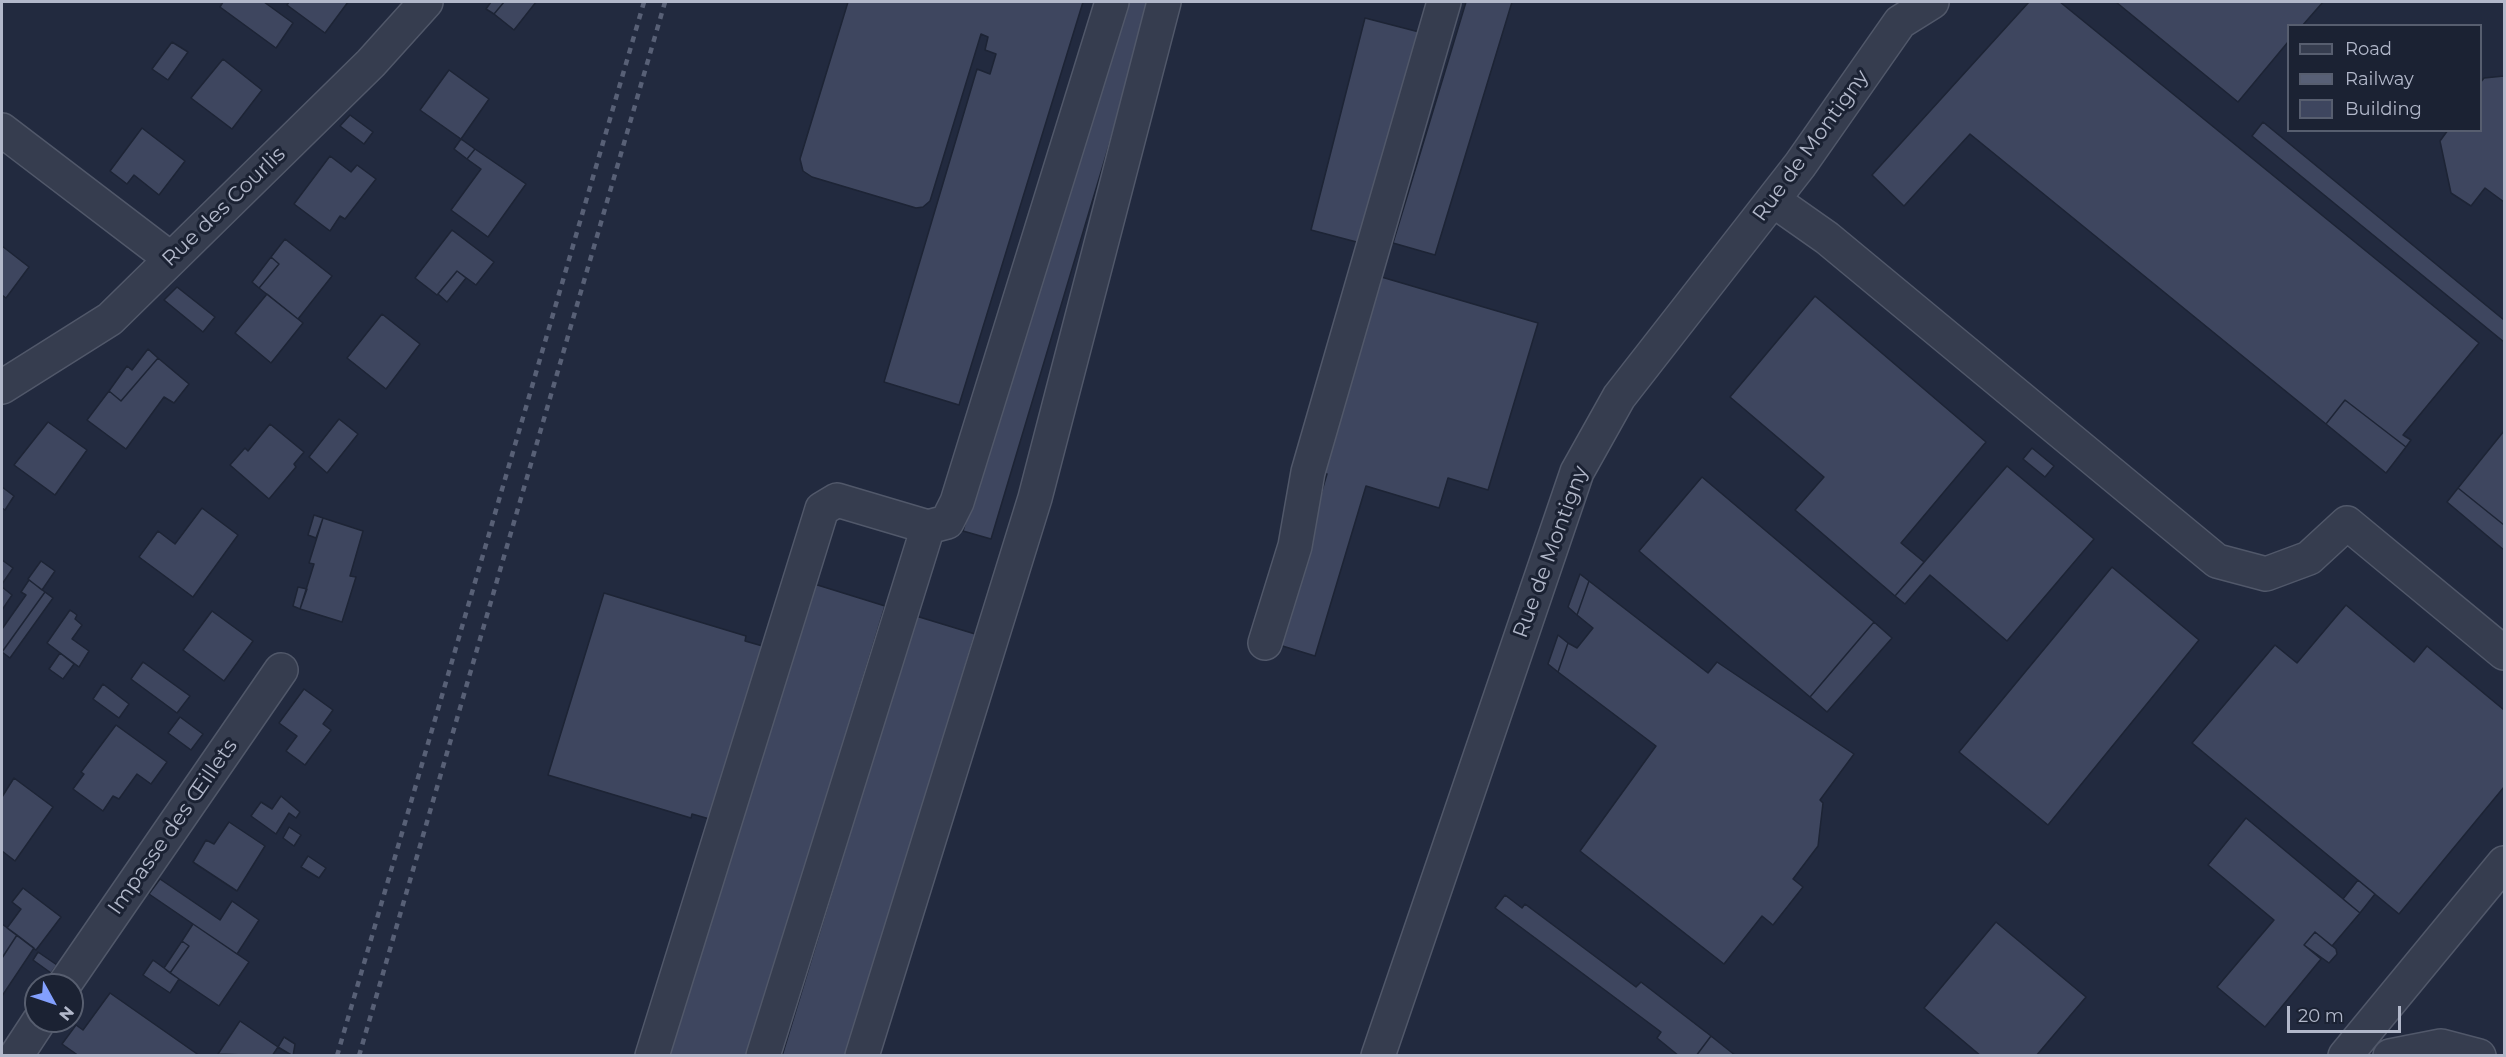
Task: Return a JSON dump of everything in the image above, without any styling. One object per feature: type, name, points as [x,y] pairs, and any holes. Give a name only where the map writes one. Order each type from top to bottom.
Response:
[{"type":"street","name":"Rue des Courlis","points":[[2,387],[110,319],[371,63],[426,2]]},
{"type":"street","points":[[652,1056],[822,509],[837,500],[928,527],[947,522],[957,501],[1112,2]]},
{"type":"street","points":[[862,1056],[1035,498],[1164,2]]},
{"type":"street","points":[[1265,643],[1295,546],[1308,472],[1444,2]]},
{"type":"street","name":"Rue de Montigny","points":[[1378,1056],[1577,472],[1619,397],[1773,200],[1892,12],[1932,2]]},
{"type":"street","points":[[2,130],[171,259]]},
{"type":"street","points":[[1773,200],[1827,238],[2217,561],[2266,574],[2309,558],[2347,523],[2505,653]]},
{"type":"street","points":[[763,1056],[928,527]]},
{"type":"street","name":"Impasse des Œillets","points":[[72,973],[281,670]]},
{"type":"street","points":[[2345,1056],[2505,863]]},
{"type":"street","points":[[15,1056],[31,1033]]},
{"type":"street","points":[[2390,1056],[2441,1046],[2479,1056]]},
{"type":"building","points":[[223,2],[264,2],[293,23],[276,48],[220,7]]},
{"type":"building","points":[[289,2],[348,2],[325,33],[287,5]]},
{"type":"building","points":[[491,2],[504,2],[494,14],[486,9]]},
{"type":"building","points":[[504,2],[536,2],[514,30],[494,14]]},
{"type":"building","points":[[848,2],[1083,2],[959,405],[884,382],[977,69],[990,74],[996,54],[985,50],[988,37],[981,34],[930,201],[923,207],[916,208],[812,177],[803,171],[800,159]]},
{"type":"building","points":[[1121,2],[1152,2],[991,539],[963,531]]},
{"type":"building","points":[[1466,2],[1512,2],[1435,255],[1393,243]]},
{"type":"building","points":[[2029,2],[2060,2],[2479,343],[2403,435],[2411,440],[2406,447],[2345,400],[2326,424],[1970,134],[1904,206],[1872,175]]},
{"type":"building","points":[[2116,2],[2323,2],[2304,24],[2287,24],[2287,43],[2238,102]]},
{"type":"building","points":[[1365,18],[1423,33],[1368,245],[1311,230]]},
{"type":"building","points":[[172,42],[188,52],[168,80],[152,69]]},
{"type":"building","points":[[223,59],[262,90],[232,129],[191,98]]},
{"type":"building","points":[[449,70],[489,99],[461,139],[420,110]]},
{"type":"building","points":[[2504,76],[2504,202],[2485,188],[2471,206],[2451,193],[2440,141],[2447,132],[2482,132],[2482,80],[2484,78]]},
{"type":"building","points":[[350,115],[373,132],[364,144],[340,126]]},
{"type":"building","points":[[2263,122],[2504,320],[2504,342],[2252,136]]},
{"type":"building","points":[[142,128],[185,161],[159,195],[134,175],[127,184],[110,171]]},
{"type":"building","points":[[461,139],[475,149],[467,159],[454,149]]},
{"type":"building","points":[[475,149],[526,184],[488,237],[451,210],[481,169],[467,159]]},
{"type":"building","points":[[330,156],[351,172],[357,165],[376,179],[345,219],[340,216],[330,231],[294,204]]},
{"type":"building","points":[[452,230],[494,262],[476,285],[457,271],[437,295],[415,278]]},
{"type":"building","points":[[285,239],[332,276],[298,319],[259,288],[279,264],[271,257]]},
{"type":"building","points":[[2,246],[29,267],[6,298],[2,295]]},
{"type":"building","points":[[271,257],[279,264],[259,288],[252,282]]},
{"type":"building","points":[[457,271],[466,278],[447,302],[438,294]]},
{"type":"building","points":[[1378,276],[1538,323],[1488,490],[1448,478],[1439,508],[1366,486],[1315,656],[1276,644],[1327,474],[1320,472]]},
{"type":"building","points":[[177,287],[215,317],[203,332],[164,300]]},
{"type":"building","points":[[267,294],[303,323],[271,363],[235,333]]},
{"type":"building","points":[[1815,296],[1986,442],[1901,543],[1924,562],[1895,596],[1795,510],[1824,477],[1730,397]]},
{"type":"building","points":[[382,314],[420,344],[386,389],[347,358]]},
{"type":"building","points":[[148,349],[158,358],[121,401],[109,391],[127,366],[132,370]]},
{"type":"building","points":[[158,358],[189,384],[174,403],[164,397],[126,449],[87,420],[109,391],[121,401]]},
{"type":"building","points":[[2345,400],[2406,447],[2386,473],[2326,424]]},
{"type":"building","points":[[339,419],[358,434],[327,473],[309,457]]},
{"type":"building","points":[[48,422],[87,450],[55,495],[14,465]]},
{"type":"building","points":[[270,424],[304,452],[294,464],[296,467],[269,499],[230,465],[245,448],[248,451]]},
{"type":"building","points":[[2504,431],[2504,525],[2458,488]]},
{"type":"building","points":[[2032,448],[2054,466],[2045,477],[2023,459]]},
{"type":"building","points":[[2007,466],[2094,539],[2007,641],[1930,575],[1905,604],[1895,596]]},
{"type":"building","points":[[1702,477],[1874,622],[1810,697],[1639,551]]},
{"type":"building","points":[[2,487],[14,496],[5,510],[2,508]]},
{"type":"building","points":[[2458,488],[2504,525],[2504,550],[2447,502]]},
{"type":"building","points":[[202,508],[238,535],[193,597],[139,557],[158,531],[175,544]]},
{"type":"building","points":[[314,515],[323,518],[316,538],[308,535]]},
{"type":"building","points":[[323,518],[363,531],[350,576],[356,577],[342,622],[300,609],[314,564],[309,563]]},
{"type":"building","points":[[2,560],[13,568],[2,584]]},
{"type":"building","points":[[41,561],[55,571],[42,590],[28,579]]},
{"type":"building","points":[[2112,567],[2199,640],[2048,825],[1959,752]]},
{"type":"building","points":[[1580,574],[1589,581],[1577,615],[1568,607]]},
{"type":"building","points":[[29,580],[45,592],[2,652],[2,629],[26,595],[21,592]]},
{"type":"building","points":[[1589,581],[1708,673],[1717,662],[1854,754],[1820,800],[1823,803],[1818,846],[1793,879],[1803,887],[1773,925],[1762,916],[1724,964],[1580,851],[1656,746],[1558,672],[1568,643],[1577,648],[1593,628],[1577,615]]},
{"type":"building","points":[[811,583],[885,606],[748,1056],[667,1056]]},
{"type":"building","points":[[2,587],[12,595],[2,610]]},
{"type":"building","points":[[298,587],[307,589],[300,609],[293,606]]},
{"type":"building","points":[[45,592],[53,598],[10,658],[2,652]]},
{"type":"building","points":[[604,593],[746,636],[745,641],[766,647],[713,820],[692,814],[691,818],[548,775]]},
{"type":"building","points":[[2346,605],[2414,662],[2427,646],[2504,710],[2504,787],[2399,914],[2192,743],[2275,645],[2297,663]]},
{"type":"building","points":[[70,610],[77,615],[75,619],[82,625],[72,639],[89,651],[79,667],[47,643]]},
{"type":"building","points":[[212,611],[253,641],[224,681],[183,650]]},
{"type":"building","points":[[916,616],[975,634],[849,1056],[782,1056]]},
{"type":"building","points":[[1874,622],[1892,638],[1827,712],[1810,697]]},
{"type":"building","points":[[1558,635],[1568,643],[1558,672],[1548,664]]},
{"type":"building","points":[[60,653],[74,664],[63,679],[49,669]]},
{"type":"building","points":[[143,662],[190,696],[177,713],[131,679]]},
{"type":"building","points":[[103,684],[129,704],[119,718],[93,699]]},
{"type":"building","points":[[304,689],[333,710],[323,724],[331,730],[305,765],[286,751],[297,736],[279,723]]},
{"type":"building","points":[[180,717],[203,734],[191,750],[168,733]]},
{"type":"building","points":[[116,725],[167,762],[151,784],[137,774],[119,799],[113,796],[103,811],[73,789],[84,774],[81,772]]},
{"type":"building","points":[[14,778],[53,807],[15,861],[2,851],[2,797]]},
{"type":"building","points":[[281,796],[300,812],[296,818],[289,813],[276,834],[251,816],[261,802],[272,809]]},
{"type":"building","points":[[2246,818],[2360,913],[2332,946],[2315,932],[2304,945],[2321,959],[2265,1027],[2217,987],[2274,920],[2208,865]]},
{"type":"building","points":[[229,822],[265,846],[237,891],[193,862],[206,840],[214,844]]},
{"type":"building","points":[[289,827],[301,835],[294,846],[283,838]]},
{"type":"building","points":[[308,856],[326,868],[319,878],[301,867]]},
{"type":"building","points":[[160,879],[220,920],[232,901],[259,920],[237,954],[149,894]]},
{"type":"building","points":[[2358,880],[2375,894],[2360,913],[2343,899]]},
{"type":"building","points":[[23,888],[61,917],[36,950],[7,928],[21,909],[12,902]]},
{"type":"building","points":[[1505,895],[1522,908],[1525,904],[1636,987],[1641,982],[1711,1036],[1696,1056],[1679,1056],[1657,1038],[1661,1032],[1495,908]]},
{"type":"building","points":[[1996,922],[2086,997],[2036,1056],[1981,1056],[1924,1008]]},
{"type":"building","points":[[2,924],[17,935],[2,958]]},
{"type":"building","points":[[193,924],[249,962],[219,1006],[170,973],[189,946],[182,941]]},
{"type":"building","points":[[2315,932],[2336,949],[2337,954],[2329,963],[2304,945]]},
{"type":"building","points":[[17,935],[34,948],[2,996],[2,958]]},
{"type":"building","points":[[182,941],[189,946],[170,973],[164,968]]},
{"type":"building","points":[[38,952],[57,965],[51,973],[33,960]]},
{"type":"building","points":[[153,960],[179,979],[170,993],[143,975]]},
{"type":"building","points":[[110,993],[200,1056],[79,1056],[62,1044],[70,1033],[84,1033],[84,1029]]},
{"type":"building","points":[[240,1021],[278,1047],[272,1056],[218,1054]]},
{"type":"building","points":[[1711,1036],[1736,1056],[1696,1056]]},
{"type":"building","points":[[284,1037],[295,1044],[293,1056],[278,1047]]},
{"type":"railway","points":[[337,1056],[644,2]]},
{"type":"railway","points":[[359,1056],[665,2]]}]
